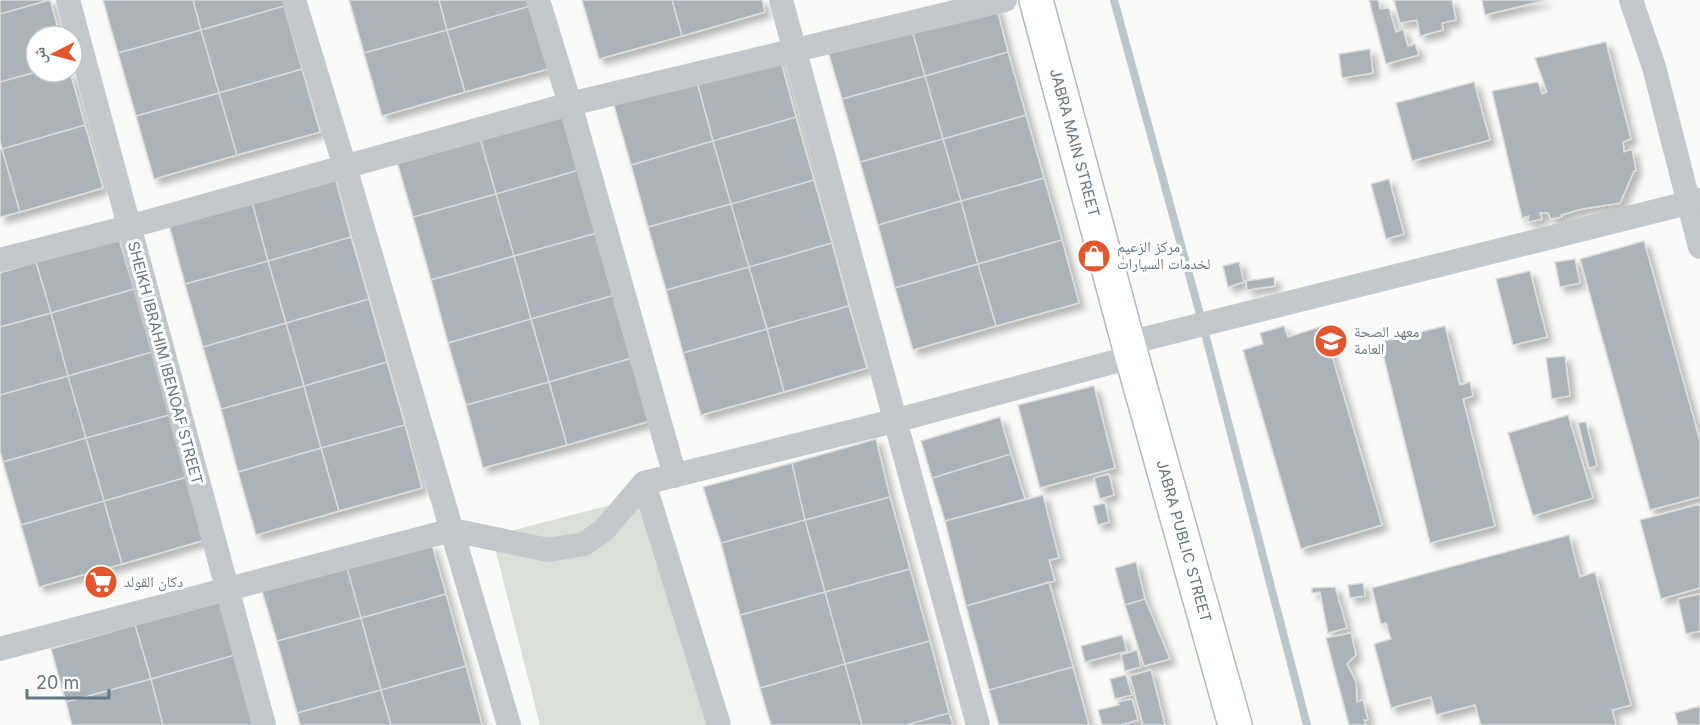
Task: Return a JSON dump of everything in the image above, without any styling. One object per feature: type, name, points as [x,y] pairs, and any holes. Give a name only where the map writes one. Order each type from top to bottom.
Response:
[{"type":"main road","name":"JABRA MAIN STREET","points":[[1036,0],[1130,350]]},
{"type":"main road","name":"JABRA PUBLIC STREET","points":[[1130,350],[1235,725]]},
{"type":"street","name":"SHEIKH IBRAHIM IBENOAF STREET","points":[[68,0],[264,725]]},
{"type":"street","points":[[294,0],[509,725]]},
{"type":"street","points":[[538,0],[570,104],[675,476]]},
{"type":"street","points":[[781,0],[978,725]]},
{"type":"street","points":[[0,260],[128,227],[570,104],[1005,0]]},
{"type":"street","points":[[1631,0],[1694,202],[1700,247]]},
{"type":"street","points":[[0,649],[452,530],[548,550],[584,544],[604,530],[644,483],[894,421],[1130,350],[1694,202]]},
{"type":"street","points":[[644,483],[719,725]]},
{"type":"shaded area","points":[[644,496],[708,725],[540,725],[492,536]]},
{"type":"building","points":[[0,0],[49,0],[0,14]]},
{"type":"building","points":[[50,0],[57,24],[24,24],[24,75],[0,82],[0,14]]},
{"type":"building","points":[[103,0],[193,0],[201,30],[118,53]]},
{"type":"building","points":[[193,0],[283,0],[284,6],[201,30]]},
{"type":"building","points":[[349,0],[439,0],[447,30],[364,53]]},
{"type":"building","points":[[439,0],[529,0],[530,6],[447,30]]},
{"type":"building","points":[[582,0],[672,0],[682,36],[599,59]]},
{"type":"building","points":[[672,0],[762,0],[765,12],[682,36]]},
{"type":"building","points":[[1369,0],[1378,0],[1380,9],[1389,8],[1396,32],[1403,29],[1408,46],[1415,44],[1419,55],[1386,64]]},
{"type":"building","points":[[1394,0],[1452,0],[1456,20],[1442,23],[1443,30],[1420,36],[1417,20],[1400,23]]},
{"type":"building","points":[[1482,0],[1546,0],[1485,15]]},
{"type":"building","points":[[284,6],[302,69],[219,93],[201,30]]},
{"type":"building","points":[[530,6],[548,69],[465,92],[447,30]]},
{"type":"building","points":[[996,6],[1008,52],[925,76],[911,27]]},
{"type":"building","points":[[911,27],[925,76],[842,99],[828,51]]},
{"type":"building","points":[[201,30],[219,93],[136,116],[118,53]]},
{"type":"building","points":[[447,30],[465,92],[382,116],[364,53]]},
{"type":"building","points":[[1606,42],[1631,139],[1623,142],[1624,152],[1632,149],[1636,171],[1620,203],[1582,209],[1551,219],[1548,213],[1540,213],[1542,219],[1528,222],[1529,216],[1522,218],[1492,91],[1538,82],[1542,94],[1547,92],[1535,58]]},
{"type":"building","points":[[1370,49],[1373,73],[1342,78],[1339,54]]},
{"type":"building","points":[[1008,52],[1026,115],[943,139],[925,76]]},
{"type":"building","points":[[779,55],[796,117],[713,141],[696,78]]},
{"type":"building","points":[[302,69],[320,132],[237,155],[219,93]]},
{"type":"building","points":[[24,75],[24,84],[73,84],[85,125],[2,149],[0,82]]},
{"type":"building","points":[[925,76],[943,139],[860,162],[842,99]]},
{"type":"building","points":[[696,78],[713,141],[631,165],[613,102]]},
{"type":"building","points":[[1474,82],[1490,140],[1412,161],[1396,103]]},
{"type":"building","points":[[219,93],[237,155],[154,179],[136,116]]},
{"type":"building","points":[[561,107],[579,170],[496,194],[478,131]]},
{"type":"building","points":[[1026,115],[1044,178],[961,201],[943,139]]},
{"type":"building","points":[[796,117],[814,180],[731,204],[713,141]]},
{"type":"building","points":[[85,125],[103,188],[20,212],[2,149]]},
{"type":"building","points":[[478,131],[496,194],[413,217],[395,155]]},
{"type":"building","points":[[943,139],[961,201],[878,225],[860,162]]},
{"type":"building","points":[[713,141],[731,204],[648,227],[631,165]]},
{"type":"building","points":[[2,149],[20,212],[0,217],[0,150]]},
{"type":"building","points":[[579,170],[597,233],[514,256],[496,194]]},
{"type":"building","points":[[334,174],[351,237],[268,261],[251,198]]},
{"type":"building","points":[[1044,178],[1062,240],[978,264],[961,201]]},
{"type":"building","points":[[1389,179],[1404,234],[1386,239],[1371,184]]},
{"type":"building","points":[[814,180],[832,243],[749,267],[731,204]]},
{"type":"building","points":[[496,194],[514,256],[431,280],[413,217]]},
{"type":"building","points":[[251,198],[268,261],[185,284],[168,221]]},
{"type":"building","points":[[961,201],[978,264],[895,288],[878,225]]},
{"type":"building","points":[[731,204],[749,267],[666,290],[648,227]]},
{"type":"building","points":[[597,233],[615,295],[531,319],[514,256]]},
{"type":"building","points":[[351,237],[369,299],[286,323],[268,261]]},
{"type":"building","points":[[119,239],[134,289],[51,313],[36,262]]},
{"type":"building","points":[[1062,240],[1079,303],[996,326],[978,264]]},
{"type":"building","points":[[1644,241],[1700,441],[1700,497],[1650,510],[1580,259]]},
{"type":"building","points":[[832,243],[849,306],[767,329],[749,267]]},
{"type":"building","points":[[514,256],[531,319],[448,343],[431,280]]},
{"type":"building","points":[[1575,259],[1580,283],[1560,287],[1555,262]]},
{"type":"building","points":[[268,261],[286,323],[203,347],[185,284]]},
{"type":"building","points":[[36,262],[51,313],[0,327],[0,273]]},
{"type":"building","points":[[1239,262],[1244,282],[1228,287],[1223,266]]},
{"type":"building","points":[[978,264],[996,326],[913,350],[895,288]]},
{"type":"building","points":[[749,267],[767,329],[683,353],[666,290]]},
{"type":"building","points":[[1530,271],[1547,337],[1513,345],[1496,279]]},
{"type":"building","points":[[1274,277],[1275,286],[1247,290],[1246,281]]},
{"type":"building","points":[[134,289],[152,352],[68,376],[51,313]]},
{"type":"building","points":[[615,295],[632,358],[549,382],[531,319]]},
{"type":"building","points":[[369,299],[387,362],[304,386],[286,323]]},
{"type":"building","points":[[849,306],[867,368],[784,392],[767,329]]},
{"type":"building","points":[[51,313],[68,376],[0,395],[0,327]]},
{"type":"building","points":[[531,319],[549,382],[466,405],[448,343]]},
{"type":"building","points":[[286,323],[304,386],[221,409],[203,347]]},
{"type":"building","points":[[1284,326],[1288,337],[1323,326],[1382,525],[1301,549],[1243,350],[1263,344],[1260,333]]},
{"type":"building","points":[[1445,326],[1460,385],[1470,382],[1473,396],[1463,399],[1495,526],[1430,543],[1380,342]]},
{"type":"building","points":[[767,329],[784,392],[701,415],[683,353]]},
{"type":"building","points":[[152,352],[169,415],[86,438],[68,376]]},
{"type":"building","points":[[1565,356],[1570,396],[1552,399],[1546,358]]},
{"type":"building","points":[[632,358],[650,421],[567,445],[549,382]]},
{"type":"building","points":[[387,362],[405,425],[321,448],[304,386]]},
{"type":"building","points":[[68,376],[86,438],[3,462],[0,451],[0,395]]},
{"type":"building","points":[[549,382],[567,445],[483,468],[466,405]]},
{"type":"building","points":[[304,386],[321,448],[238,472],[221,409]]},
{"type":"building","points":[[1094,386],[1115,468],[1040,488],[1018,405]]},
{"type":"building","points":[[169,415],[187,477],[104,501],[86,438]]},
{"type":"building","points":[[1568,415],[1593,498],[1533,516],[1508,433]]},
{"type":"building","points":[[1000,417],[1011,454],[932,478],[921,441]]},
{"type":"building","points":[[1586,422],[1597,466],[1589,468],[1578,423]]},
{"type":"building","points":[[405,425],[422,488],[339,511],[321,448]]},
{"type":"building","points":[[86,438],[104,501],[21,525],[3,462]]},
{"type":"building","points":[[876,439],[890,497],[805,520],[792,463]]},
{"type":"building","points":[[321,448],[339,511],[256,535],[238,472]]},
{"type":"building","points":[[1011,454],[1025,499],[945,521],[932,478]]},
{"type":"building","points":[[792,463],[805,520],[721,543],[703,487]]},
{"type":"building","points":[[1109,474],[1114,495],[1100,499],[1094,478]]},
{"type":"building","points":[[187,477],[205,540],[122,564],[104,501]]},
{"type":"building","points":[[1043,495],[1059,558],[1049,560],[1055,581],[966,606],[945,521]]},
{"type":"building","points":[[890,497],[910,569],[825,592],[805,520]]},
{"type":"building","points":[[104,501],[122,564],[39,587],[21,525]]},
{"type":"building","points":[[1105,503],[1109,522],[1098,525],[1093,506]]},
{"type":"building","points":[[1700,504],[1700,588],[1661,599],[1640,520]]},
{"type":"building","points":[[805,520],[825,592],[740,615],[721,543]]},
{"type":"building","points":[[1569,535],[1580,577],[1595,572],[1631,705],[1612,710],[1616,725],[1481,725],[1475,705],[1436,715],[1431,697],[1391,708],[1374,644],[1391,639],[1386,623],[1381,624],[1372,588]]},
{"type":"building","points":[[432,545],[446,594],[361,618],[347,568]]},
{"type":"building","points":[[1136,562],[1145,599],[1125,605],[1115,568]]},
{"type":"building","points":[[347,568],[361,618],[277,641],[262,591]]},
{"type":"building","points":[[910,569],[930,641],[845,664],[825,592]]},
{"type":"building","points":[[1049,582],[1073,667],[989,690],[966,606]]},
{"type":"building","points":[[1363,583],[1365,596],[1350,598],[1348,585]]},
{"type":"building","points":[[1335,587],[1347,628],[1328,633],[1320,592],[1312,593],[1312,588]]},
{"type":"building","points":[[825,592],[845,664],[760,688],[740,615]]},
{"type":"building","points":[[446,594],[466,666],[381,690],[361,618]]},
{"type":"building","points":[[1700,594],[1700,631],[1686,634],[1678,599]]},
{"type":"building","points":[[1145,599],[1170,659],[1144,666],[1125,605]]},
{"type":"building","points":[[220,602],[235,655],[151,679],[135,625]]},
{"type":"building","points":[[361,618],[381,690],[297,713],[277,641]]},
{"type":"building","points":[[135,625],[151,679],[66,702],[51,649]]},
{"type":"building","points":[[1351,633],[1356,655],[1347,664],[1356,682],[1357,702],[1363,700],[1368,720],[1364,720],[1366,725],[1349,725],[1326,638]]},
{"type":"building","points":[[1122,635],[1127,651],[1085,662],[1081,646]]},
{"type":"building","points":[[930,641],[949,713],[906,725],[862,725],[845,664]]},
{"type":"building","points":[[1137,650],[1141,667],[1125,671],[1121,655]]},
{"type":"building","points":[[235,655],[254,725],[163,725],[151,679]]},
{"type":"building","points":[[845,664],[862,725],[771,725],[760,688]]},
{"type":"building","points":[[466,666],[482,725],[391,725],[381,690]]},
{"type":"building","points":[[1073,667],[1089,725],[999,725],[989,690]]},
{"type":"building","points":[[1151,670],[1165,725],[1143,725],[1130,676]]},
{"type":"building","points":[[1126,675],[1132,695],[1115,699],[1110,679]]},
{"type":"building","points":[[151,679],[163,725],[72,725],[66,702]]},
{"type":"building","points":[[381,690],[391,725],[300,725],[297,713]]},
{"type":"building","points":[[1132,699],[1138,720],[1121,725],[1102,725],[1098,710]]},
{"type":"building","points":[[1700,706],[1700,725],[1678,725],[1675,713]]},
{"type":"building","points":[[949,713],[953,725],[906,725]]},
{"type":"waterway","points":[[1114,0],[1201,318],[1307,725]]},
{"type":"place","name":"مركز الزعيم لخدمات السيارات","points":[[1094,256]]},
{"type":"place","name":"معهد الصحة العامة","points":[[1331,341]]},
{"type":"place","name":"دكان القولد","points":[[101,582]]}]
